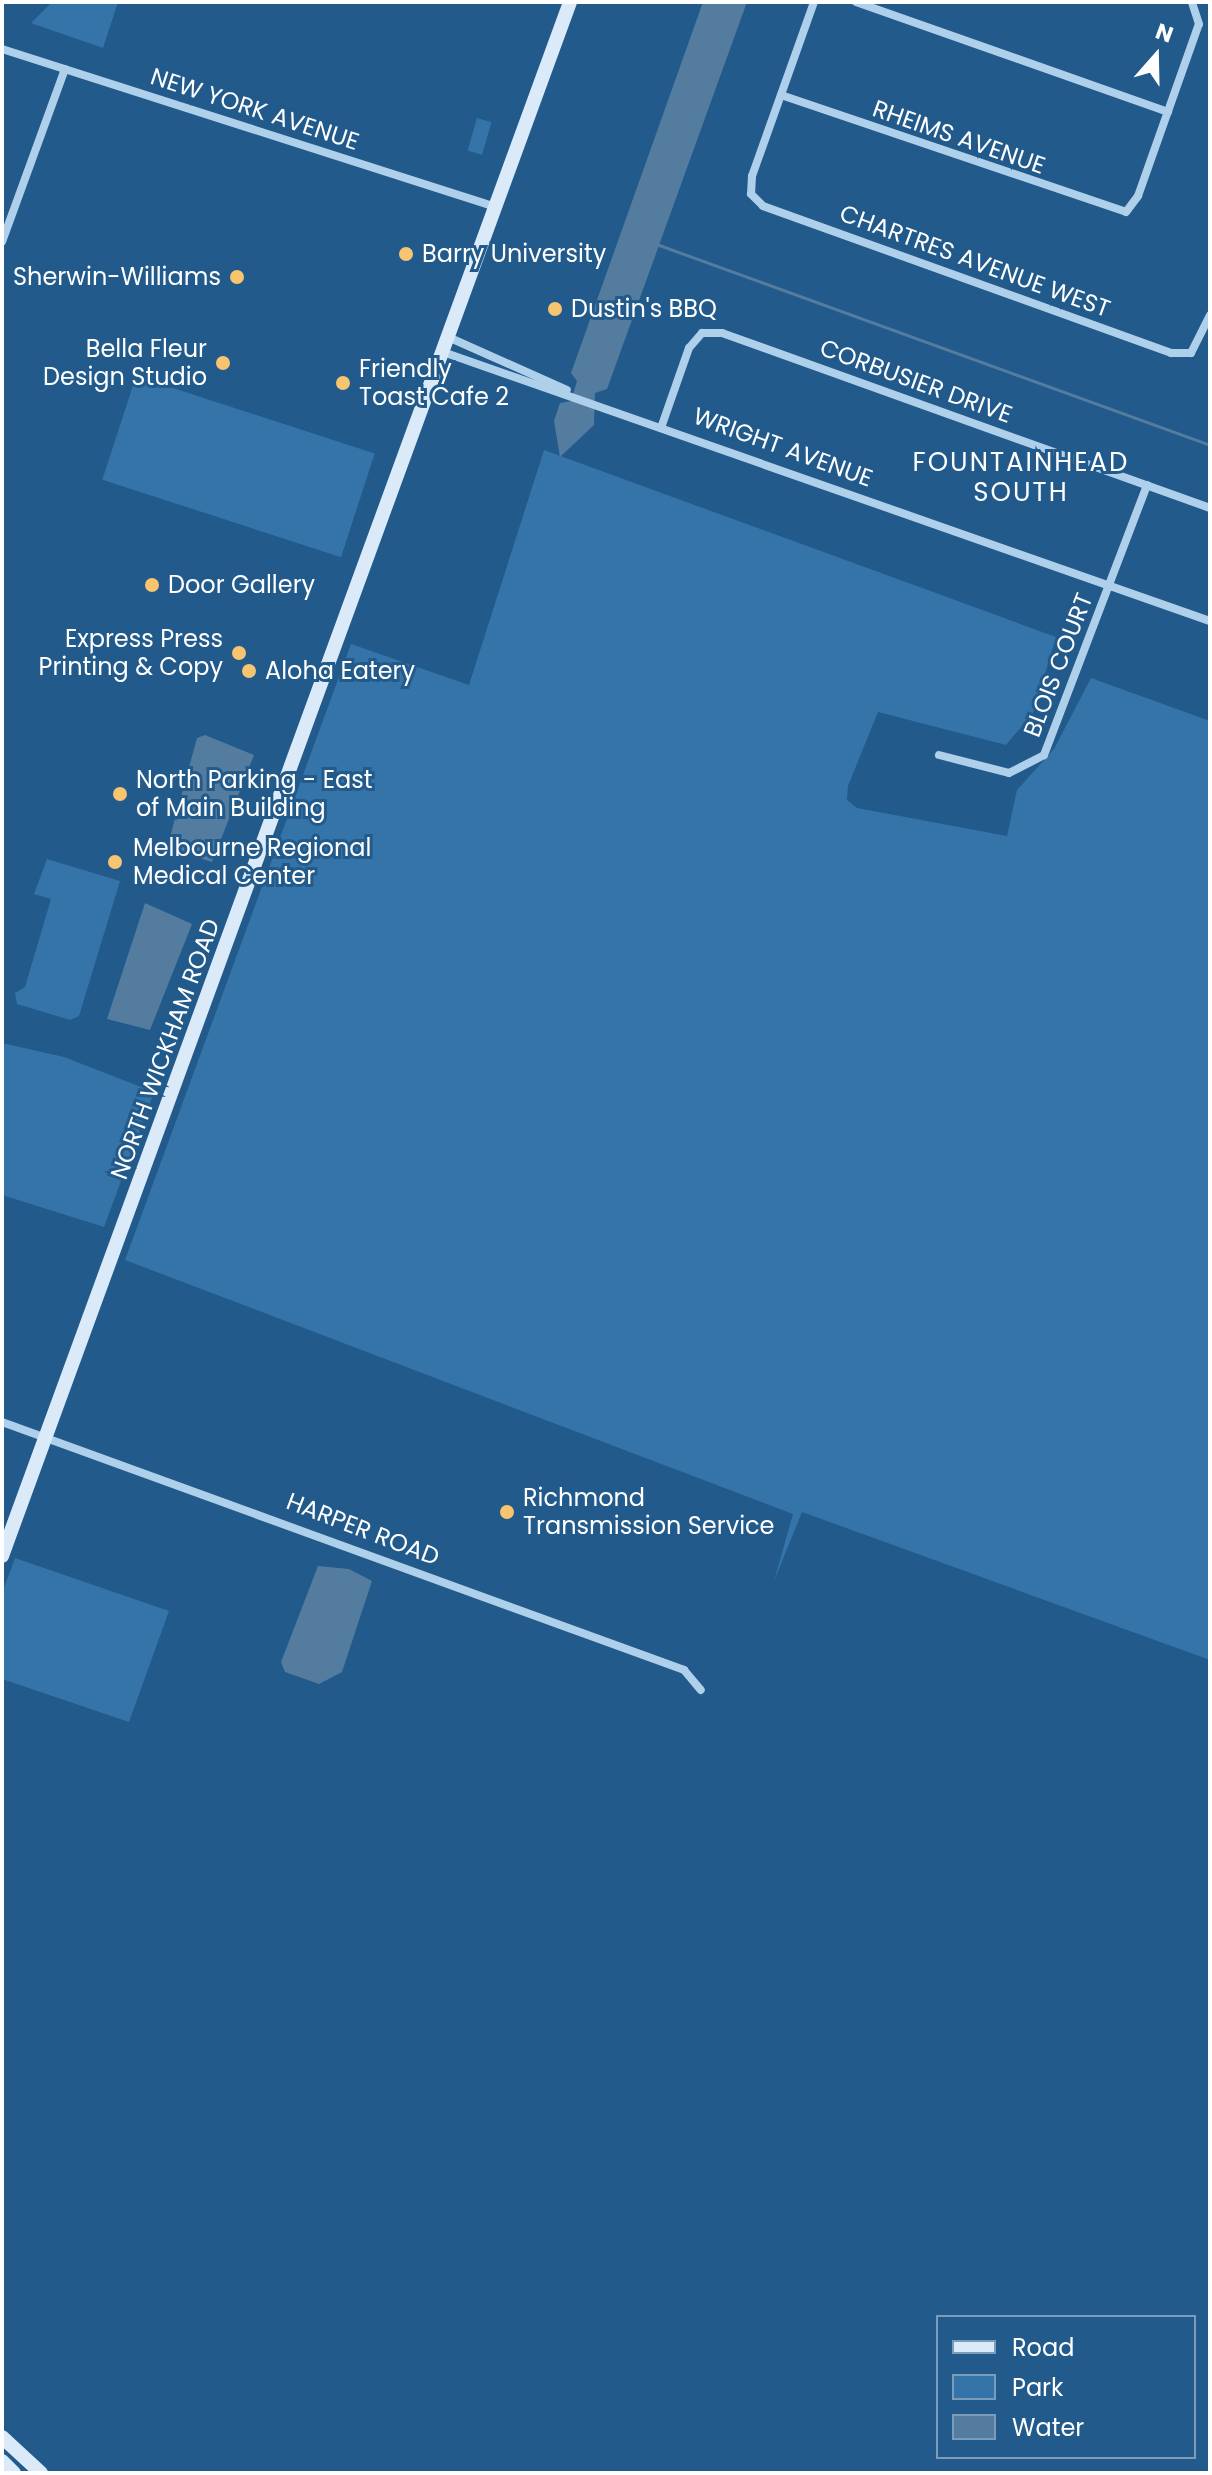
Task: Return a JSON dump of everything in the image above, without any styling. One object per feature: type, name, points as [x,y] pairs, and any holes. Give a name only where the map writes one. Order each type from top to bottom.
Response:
[{"type":"main road","name":"NORTH WICKHAM ROAD","points":[[2,1556],[570,2]]},
{"type":"main road","points":[[2,2437],[41,2473]]},
{"type":"main road","points":[[2,2461],[14,2473]]},
{"type":"street","points":[[781,95],[814,2]]},
{"type":"street","points":[[856,2],[1168,112],[1196,4]]},
{"type":"street","name":"NEW YORK AVENUE","points":[[2,49],[496,207]]},
{"type":"street","points":[[2,242],[65,69]]},
{"type":"street","name":"CHARTRES AVENUE WEST","points":[[781,95],[751,194],[793,216],[1171,353],[1191,353],[1210,315]]},
{"type":"street","name":"RHEIMS AVENUE","points":[[781,95],[1126,212],[1168,112]]},
{"type":"street","name":"CORBUSIER DRIVE","points":[[662,425],[689,348],[702,333],[722,333],[1210,508]]},
{"type":"street","name":"WRIGHT AVENUE","points":[[448,337],[549,376],[568,390],[596,401],[1210,621]]},
{"type":"street","name":"WRIGHT AVENUE","points":[[443,352],[540,388],[568,390]]},
{"type":"street","name":"BLOIS COURT","points":[[939,755],[1009,773],[1044,755],[1147,485]]},
{"type":"street","name":"HARPER ROAD","points":[[2,1422],[684,1670],[701,1690]]},
{"type":"green space","points":[[52,2],[118,2],[103,48],[31,23]]},
{"type":"green space","points":[[477,118],[491,122],[482,155],[468,151]]},
{"type":"green space","points":[[136,376],[375,454],[341,557],[102,480]]},
{"type":"green space","points":[[544,450],[1056,637],[1033,713],[1006,745],[878,712],[848,786],[847,800],[857,808],[1007,836],[1017,790],[1054,749],[1091,678],[1210,721],[1210,1660],[802,1512],[774,1581],[793,1514],[125,1260],[351,644],[469,685]]},
{"type":"green space","points":[[47,859],[120,881],[79,1016],[70,1020],[17,1004],[15,993],[25,987],[51,899],[34,894]]},
{"type":"green space","points":[[2,1043],[64,1057],[154,1092],[104,1227],[2,1195]]},
{"type":"green space","points":[[15,1558],[169,1611],[129,1722],[2,1679],[2,1593]]},
{"type":"water","points":[[703,2],[747,2],[607,389],[595,393],[594,425],[560,457],[554,421],[560,403],[571,401],[577,381],[571,373]]},
{"type":"water","points":[[205,735],[254,755],[212,862],[167,848],[197,738]]},
{"type":"water","points":[[145,903],[192,924],[150,1030],[107,1019]]},
{"type":"water","points":[[318,1566],[349,1569],[372,1581],[342,1672],[319,1684],[285,1672],[281,1662]]},
{"type":"waterway","points":[[659,245],[1210,445]]},
{"type":"place","name":"Barry University","points":[[406,254]]},
{"type":"place","name":"Sherwin-Williams","points":[[237,277]]},
{"type":"place","name":"Dustin's BBQ","points":[[555,309]]},
{"type":"place","name":"Bella Fleur Design Studio","points":[[223,363]]},
{"type":"place","name":"Friendly Toast Cafe 2","points":[[343,383]]},
{"type":"place","name":"Door Gallery","points":[[152,585]]},
{"type":"place","name":"Express Press Printing & Copy","points":[[239,653]]},
{"type":"place","name":"Aloha Eatery","points":[[249,671]]},
{"type":"place","name":"North Parking - East of Main Building","points":[[120,794]]},
{"type":"place","name":"Melbourne Regional Medical Center","points":[[115,862]]},
{"type":"place","name":"Richmond Transmission Service","points":[[507,1512]]},
{"type":"district","name":"FOUNTAINHEAD SOUTH","points":[[1021,478]]}]
